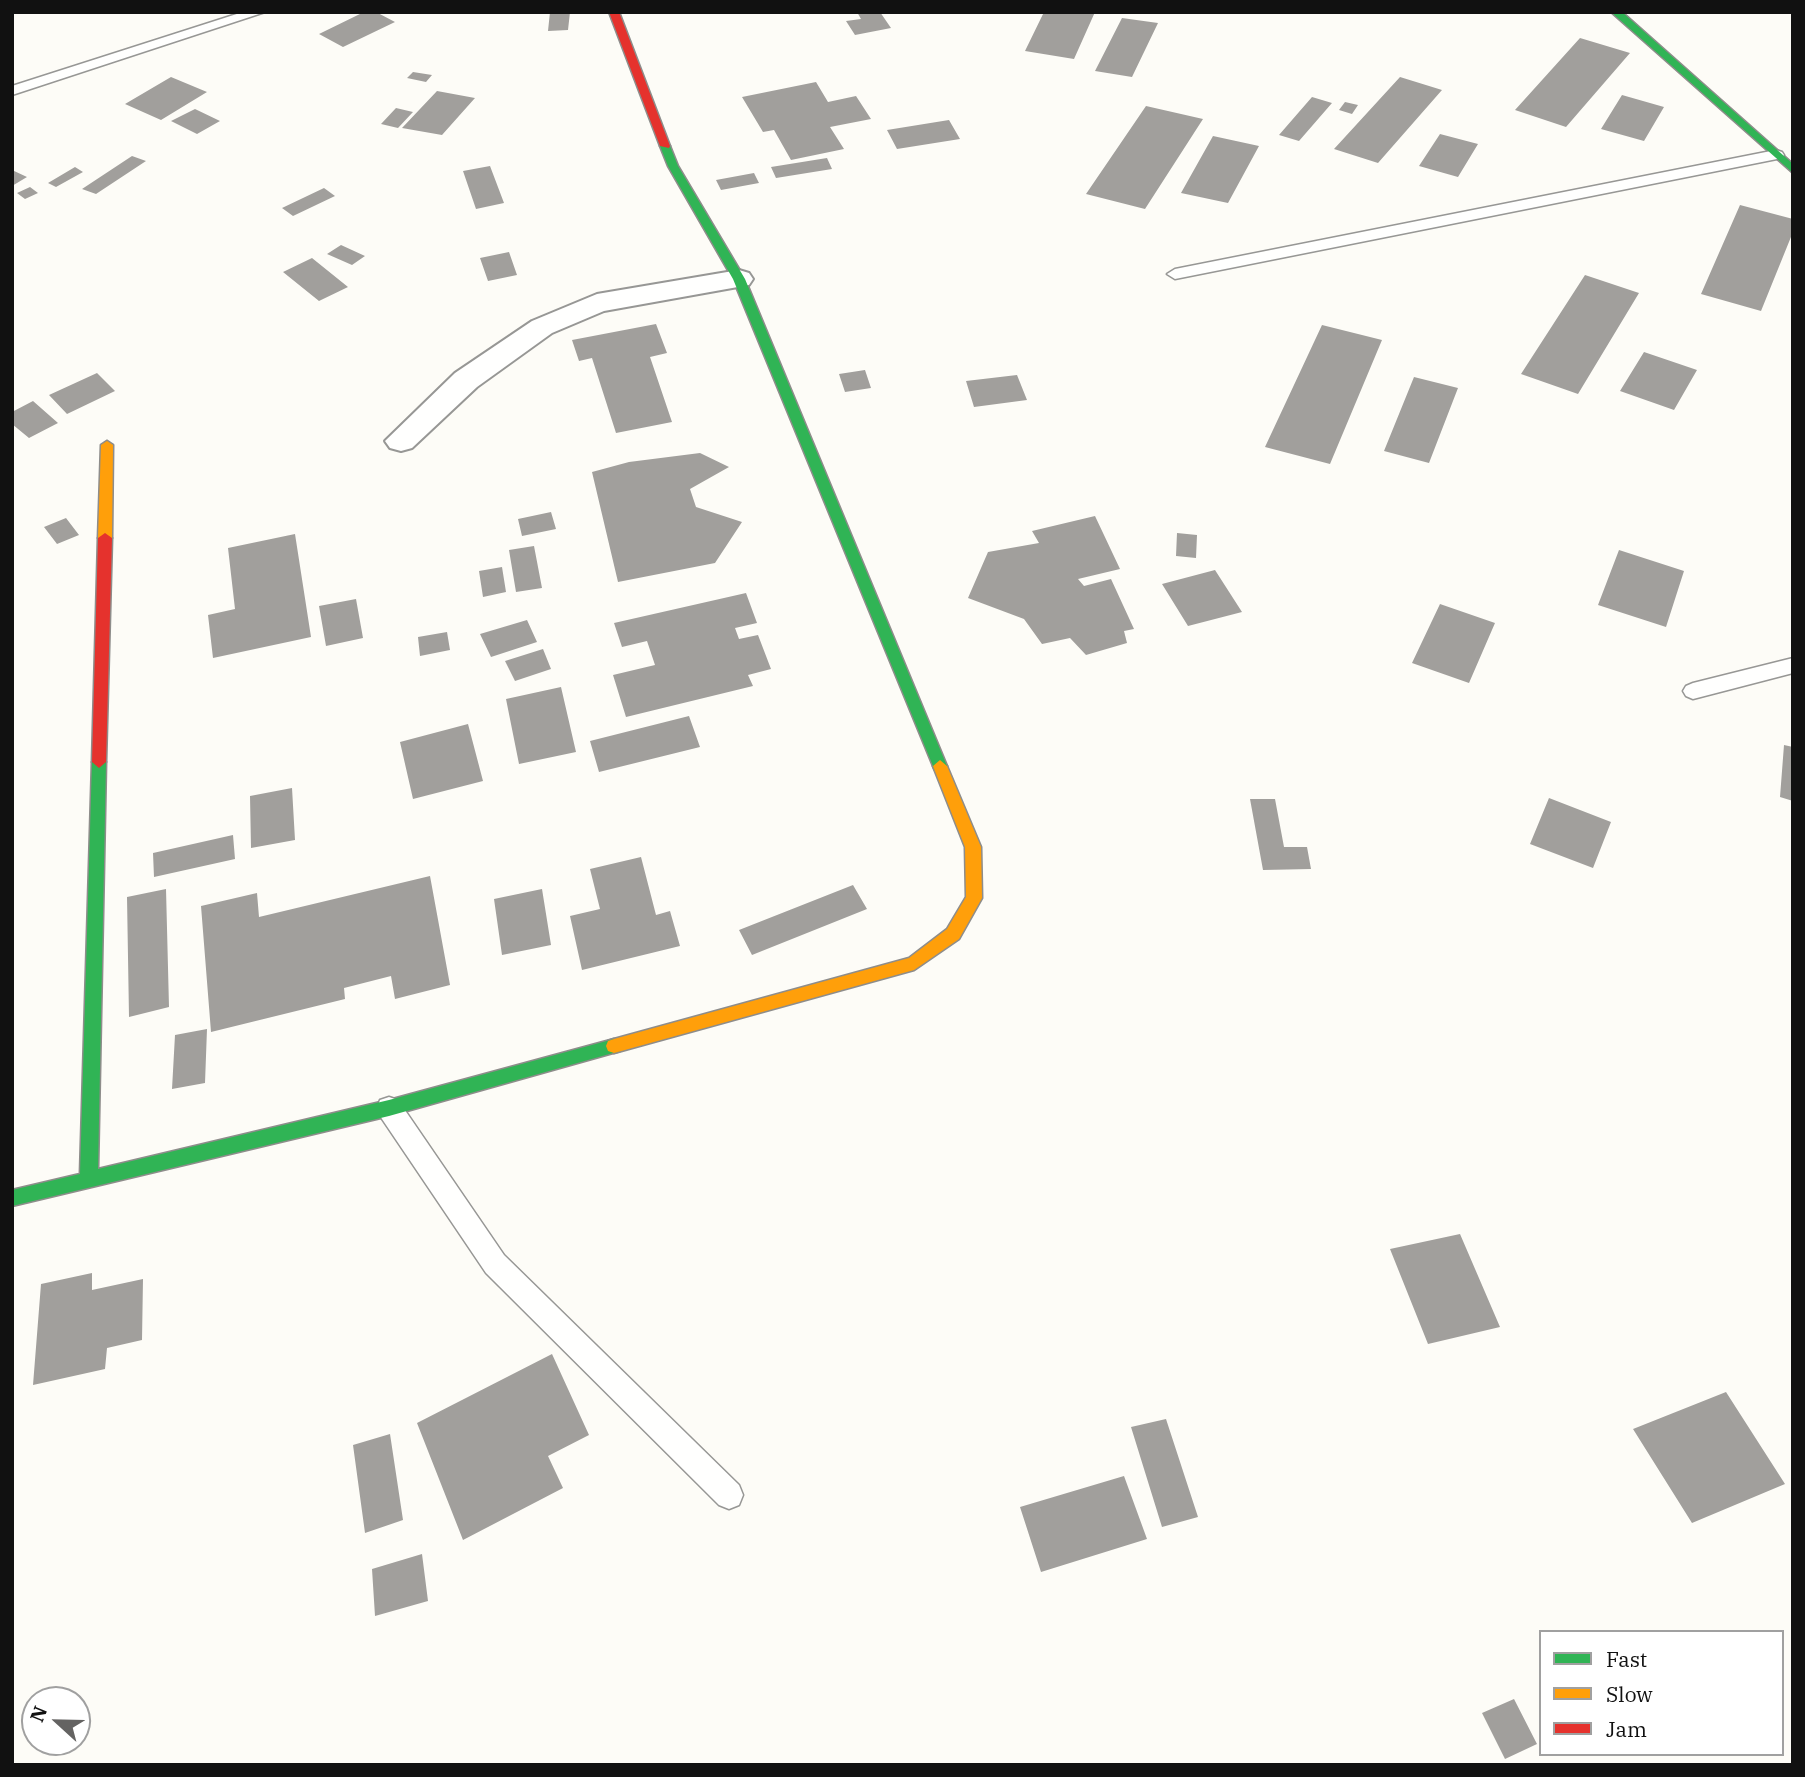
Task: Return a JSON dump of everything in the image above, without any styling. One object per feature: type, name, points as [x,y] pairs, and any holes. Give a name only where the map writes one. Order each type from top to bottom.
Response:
[{"type":"street","points":[[12,1198],[389,1108],[914,963],[953,934],[974,898],[973,847],[739,279],[673,166],[614,12]]},
{"type":"street","points":[[1616,12],[1793,170]]},
{"type":"street","points":[[401,441],[466,380],[542,327],[597,303],[739,279]]},
{"type":"street","points":[[89,1178],[107,445]]},
{"type":"lane","points":[[12,91],[258,12]]},
{"type":"lane","points":[[1175,274],[1776,155]]},
{"type":"lane","points":[[1693,691],[1793,665]]},
{"type":"lane","points":[[389,1108],[495,1264],[729,1495]]},
{"type":"building","points":[[364,12],[376,12],[395,22],[343,47],[319,34]]},
{"type":"building","points":[[550,12],[570,12],[568,30],[548,31]]},
{"type":"building","points":[[857,12],[880,12],[891,28],[855,35],[846,21],[861,19]]},
{"type":"building","points":[[1044,12],[1095,12],[1074,59],[1025,51]]},
{"type":"building","points":[[1122,18],[1158,23],[1132,77],[1095,71]]},
{"type":"building","points":[[1580,38],[1630,53],[1566,127],[1515,110]]},
{"type":"building","points":[[413,72],[432,75],[426,82],[407,78]]},
{"type":"building","points":[[171,77],[207,92],[161,120],[125,104]]},
{"type":"building","points":[[1400,77],[1442,90],[1378,163],[1334,149]]},
{"type":"building","points":[[816,82],[828,102],[856,96],[871,119],[830,127],[844,149],[791,160],[774,130],[763,132],[742,97]]},
{"type":"building","points":[[437,91],[475,98],[442,135],[402,128]]},
{"type":"building","points":[[1622,95],[1664,107],[1644,141],[1601,129]]},
{"type":"building","points":[[1312,97],[1332,103],[1299,141],[1279,135]]},
{"type":"building","points":[[1345,102],[1358,105],[1352,114],[1339,110]]},
{"type":"building","points":[[1146,106],[1203,119],[1145,209],[1086,194]]},
{"type":"building","points":[[396,108],[413,112],[398,128],[381,124]]},
{"type":"building","points":[[195,109],[220,121],[197,134],[171,121]]},
{"type":"building","points":[[949,120],[960,139],[897,149],[887,130]]},
{"type":"building","points":[[1440,134],[1478,144],[1458,177],[1419,166]]},
{"type":"building","points":[[1213,136],[1259,146],[1228,203],[1181,193]]},
{"type":"building","points":[[132,156],[146,161],[96,194],[82,189]]},
{"type":"building","points":[[827,158],[832,169],[776,178],[771,167]]},
{"type":"building","points":[[490,166],[504,203],[476,209],[463,171]]},
{"type":"building","points":[[75,167],[83,172],[56,187],[48,183]]},
{"type":"building","points":[[12,170],[27,177],[12,186]]},
{"type":"building","points":[[754,173],[759,183],[721,190],[716,180]]},
{"type":"building","points":[[30,187],[38,193],[25,199],[17,193]]},
{"type":"building","points":[[324,188],[335,196],[293,216],[282,208]]},
{"type":"building","points":[[1740,205],[1793,219],[1793,232],[1761,311],[1701,294]]},
{"type":"building","points":[[341,245],[365,256],[352,265],[327,254]]},
{"type":"building","points":[[509,252],[517,275],[488,281],[480,258]]},
{"type":"building","points":[[312,258],[348,287],[319,301],[283,272]]},
{"type":"building","points":[[1585,275],[1639,293],[1578,394],[1521,374]]},
{"type":"building","points":[[656,324],[667,353],[650,357],[672,422],[616,433],[592,358],[579,361],[572,340]]},
{"type":"building","points":[[1322,325],[1382,340],[1330,464],[1265,447]]},
{"type":"building","points":[[1644,352],[1697,370],[1674,410],[1620,391]]},
{"type":"building","points":[[865,370],[871,388],[845,392],[839,374]]},
{"type":"building","points":[[97,373],[115,391],[67,414],[49,395]]},
{"type":"building","points":[[1017,375],[1027,400],[974,407],[966,381]]},
{"type":"building","points":[[1414,377],[1458,388],[1429,463],[1384,451]]},
{"type":"building","points":[[33,401],[58,423],[29,438],[12,424],[12,412]]},
{"type":"building","points":[[700,453],[729,467],[690,489],[696,507],[742,522],[715,563],[618,582],[592,472],[629,462]]},
{"type":"building","points":[[551,512],[556,529],[522,536],[518,519]]},
{"type":"building","points":[[1095,516],[1120,569],[1078,579],[1084,586],[1111,579],[1134,629],[1124,631],[1127,643],[1086,655],[1070,638],[1042,644],[1024,619],[968,598],[988,552],[1039,543],[1032,531]]},
{"type":"building","points":[[66,518],[79,535],[57,544],[44,527]]},
{"type":"building","points":[[1177,533],[1197,535],[1196,558],[1176,556]]},
{"type":"building","points":[[295,534],[311,637],[213,658],[208,615],[235,609],[228,548]]},
{"type":"building","points":[[534,546],[542,588],[516,592],[509,550]]},
{"type":"building","points":[[1619,550],[1684,571],[1666,627],[1598,605]]},
{"type":"building","points":[[502,567],[506,592],[483,597],[479,571]]},
{"type":"building","points":[[1215,570],[1242,612],[1188,626],[1162,584]]},
{"type":"building","points":[[746,593],[757,623],[735,628],[739,639],[758,635],[771,669],[748,675],[753,686],[626,717],[613,675],[655,665],[647,641],[622,647],[614,623]]},
{"type":"building","points":[[356,599],[363,638],[326,646],[319,606]]},
{"type":"building","points":[[1440,604],[1495,623],[1469,683],[1412,663]]},
{"type":"building","points":[[527,620],[537,642],[491,657],[480,634]]},
{"type":"building","points":[[447,632],[450,650],[420,656],[418,637]]},
{"type":"building","points":[[543,649],[551,669],[515,681],[505,661]]},
{"type":"building","points":[[561,687],[576,752],[519,764],[506,699]]},
{"type":"building","points":[[689,716],[700,747],[599,772],[590,741]]},
{"type":"building","points":[[468,724],[483,781],[413,799],[400,742]]},
{"type":"building","points":[[1784,745],[1793,747],[1793,801],[1780,797]]},
{"type":"building","points":[[292,788],[295,840],[251,848],[250,796]]},
{"type":"building","points":[[1549,798],[1611,822],[1593,868],[1530,844]]},
{"type":"building","points":[[1250,799],[1275,799],[1284,847],[1307,847],[1311,869],[1263,870]]},
{"type":"building","points":[[233,835],[235,859],[154,877],[153,853]]},
{"type":"building","points":[[641,857],[656,915],[670,911],[680,946],[582,970],[570,916],[600,909],[590,869]]},
{"type":"building","points":[[430,876],[450,985],[395,999],[391,976],[344,988],[345,999],[211,1032],[201,906],[257,893],[259,917]]},
{"type":"building","points":[[853,885],[867,909],[752,955],[739,930]]},
{"type":"building","points":[[166,889],[169,1007],[129,1017],[127,897]]},
{"type":"building","points":[[542,889],[551,945],[502,955],[494,899]]},
{"type":"building","points":[[207,1029],[205,1083],[172,1089],[175,1035]]},
{"type":"building","points":[[1460,1234],[1500,1327],[1428,1344],[1390,1249]]},
{"type":"building","points":[[92,1273],[92,1290],[143,1279],[142,1340],[107,1348],[105,1369],[33,1385],[41,1284]]},
{"type":"building","points":[[552,1354],[589,1435],[548,1456],[563,1488],[463,1540],[417,1423]]},
{"type":"building","points":[[1726,1392],[1785,1484],[1692,1523],[1633,1429]]},
{"type":"building","points":[[1166,1419],[1198,1517],[1162,1527],[1131,1427]]},
{"type":"building","points":[[390,1434],[403,1520],[365,1533],[353,1445]]},
{"type":"building","points":[[1124,1476],[1147,1539],[1041,1572],[1020,1507]]},
{"type":"building","points":[[422,1554],[428,1601],[375,1616],[372,1569]]},
{"type":"building","points":[[1514,1699],[1537,1744],[1505,1759],[1482,1713]]},
{"type":"traffic: fast","points":[[1616,12],[1793,170]]},
{"type":"traffic: fast","points":[[665,146],[673,166],[739,279],[940,766]]},
{"type":"traffic: fast","points":[[89,1178],[99,762]]},
{"type":"traffic: fast","points":[[12,1198],[389,1108],[614,1046]]},
{"type":"traffic: slow","points":[[105,538],[107,445]]},
{"type":"traffic: slow","points":[[614,1046],[914,963],[953,934],[974,898],[973,847],[940,766]]},
{"type":"traffic: jam","points":[[614,12],[665,146]]},
{"type":"traffic: jam","points":[[99,762],[105,538]]}]
